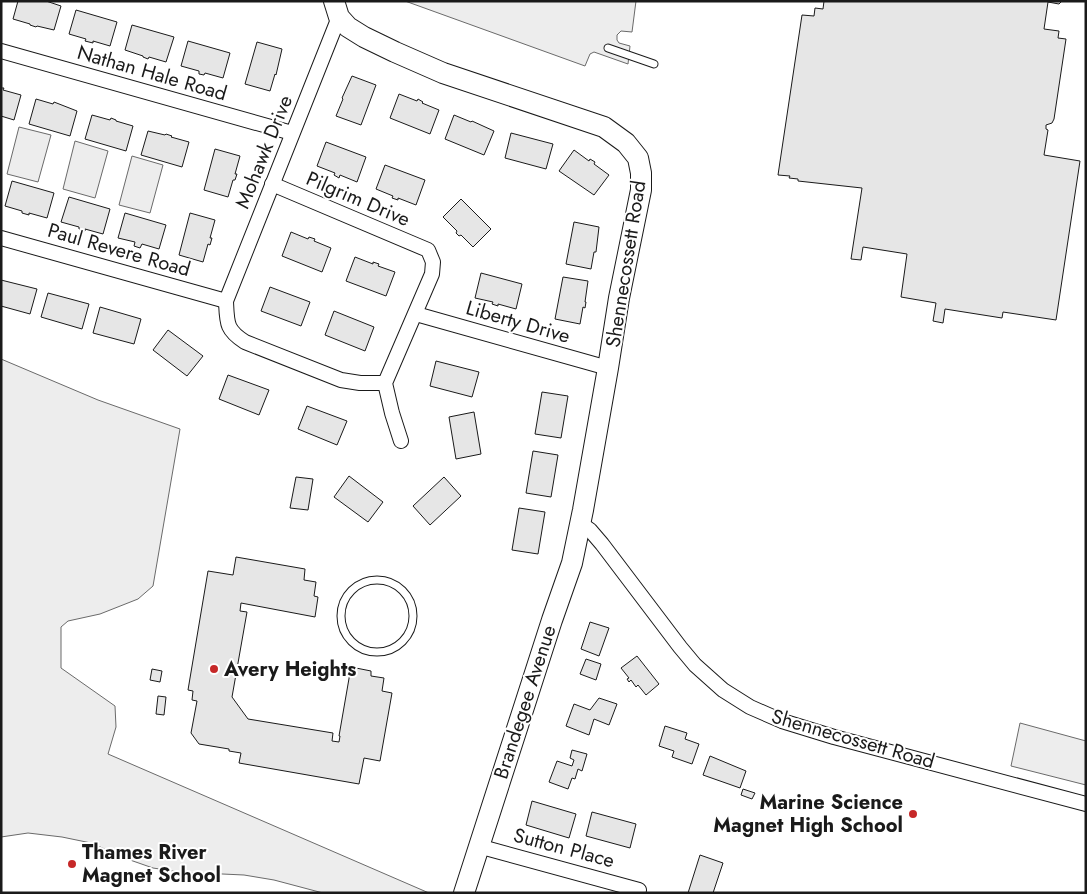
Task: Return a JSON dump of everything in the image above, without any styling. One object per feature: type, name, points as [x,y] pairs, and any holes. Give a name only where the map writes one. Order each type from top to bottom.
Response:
[{"type":"street","name":"Mohawk Drive","points":[[226,302],[292,133],[336,9]]},
{"type":"street","name":"Shennecossett Road","points":[[336,9],[348,27],[364,37],[443,73],[594,123],[613,132],[631,148],[638,158],[641,190],[619,298],[581,517],[680,647],[696,665],[723,690],[750,707],[782,721],[1086,804]]},
{"type":"street","name":"Nathan Hale Road","points":[[1,51],[292,133]]},
{"type":"street","name":"Pilgrim Drive","points":[[272,184],[428,250],[433,262],[432,274],[416,314]]},
{"type":"street","name":"Paul Revere Road","points":[[1,238],[226,302]]},
{"type":"street","points":[[226,302],[228,326],[235,336],[245,342],[341,380],[360,383],[385,383]]},
{"type":"street","name":"Liberty Drive","points":[[416,314],[608,368]]},
{"type":"street","points":[[401,441],[385,383],[416,314]]},
{"type":"street","name":"Brandegee Avenue","points":[[464,893],[545,638],[572,563],[581,517]]},
{"type":"street","name":"Sutton Place","points":[[478,846],[639,890]]},
{"type":"lane","points":[[608,48],[654,64]]},
{"type":"lane","points":[[370,580],[394,583],[404,591],[410,602],[413,614],[412,626],[406,637],[397,646],[387,651],[375,652],[364,650],[354,644],[346,635],[341,625],[340,613],[343,602],[349,592],[358,584],[370,580]]},
{"type":"shaded area","points":[[405,1],[636,1],[632,32],[621,31],[617,35],[619,43],[630,46],[628,64],[594,52],[590,54],[585,66]]},
{"type":"shaded area","points":[[19,127],[51,135],[38,182],[7,174]]},
{"type":"shaded area","points":[[75,141],[108,151],[95,198],[63,189]]},
{"type":"shaded area","points":[[132,156],[163,165],[150,213],[119,205]]},
{"type":"shaded area","points":[[1,359],[98,400],[180,429],[153,586],[138,599],[100,614],[68,621],[61,627],[61,668],[115,706],[116,727],[108,754],[429,893],[323,893],[274,880],[244,875],[179,872],[153,868],[91,843],[62,837],[28,833],[1,837]]},
{"type":"shaded area","points":[[1020,723],[1086,741],[1086,785],[1011,766]]},
{"type":"building","points":[[18,1],[46,1],[61,6],[54,30],[36,27],[13,19]]},
{"type":"building","points":[[824,1],[1062,1],[1059,4],[1048,2],[1044,29],[1059,31],[1058,38],[1066,39],[1054,119],[1052,123],[1046,125],[1048,130],[1044,155],[1080,161],[1056,320],[1003,312],[1002,318],[945,309],[943,323],[933,321],[936,303],[901,297],[907,254],[863,247],[861,260],[851,259],[862,188],[798,181],[798,179],[789,178],[790,176],[778,175],[802,15],[814,16],[815,8],[823,9]]},
{"type":"building","points":[[76,10],[117,22],[110,46],[93,41],[93,43],[85,41],[86,39],[69,34]]},
{"type":"building","points":[[132,25],[174,37],[166,62],[149,57],[148,59],[125,50]]},
{"type":"building","points":[[188,41],[230,53],[223,78],[205,73],[204,75],[199,74],[199,71],[181,66]]},
{"type":"building","points":[[257,42],[282,49],[270,91],[245,84]]},
{"type":"building","points":[[352,76],[376,85],[361,125],[336,116]]},
{"type":"building","points":[[1,88],[21,95],[14,120],[1,116]]},
{"type":"building","points":[[399,94],[417,101],[418,99],[422,103],[439,110],[430,134],[390,118]]},
{"type":"building","points":[[36,99],[53,104],[54,102],[77,111],[70,136],[29,124]]},
{"type":"building","points":[[92,115],[110,120],[111,118],[133,126],[126,151],[85,139]]},
{"type":"building","points":[[454,115],[494,131],[484,155],[445,139]]},
{"type":"building","points":[[148,131],[166,134],[189,142],[182,167],[141,155]]},
{"type":"building","points":[[511,133],[553,144],[546,169],[505,158]]},
{"type":"building","points":[[326,142],[366,157],[357,182],[340,175],[339,178],[334,175],[335,173],[317,166]]},
{"type":"building","points":[[215,149],[240,156],[235,174],[237,174],[235,180],[233,180],[228,197],[204,190]]},
{"type":"building","points":[[574,150],[589,161],[590,159],[595,162],[594,164],[609,175],[594,195],[559,171]]},
{"type":"building","points":[[385,165],[425,180],[416,205],[398,198],[398,200],[392,198],[393,196],[376,189]]},
{"type":"building","points":[[12,181],[54,193],[47,218],[22,213],[22,211],[5,206]]},
{"type":"building","points":[[69,197],[110,209],[103,234],[85,229],[85,231],[79,229],[79,227],[61,222]]},
{"type":"building","points":[[461,199],[491,229],[473,247],[461,235],[459,236],[456,233],[457,231],[443,217]]},
{"type":"building","points":[[125,213],[166,225],[159,249],[142,244],[140,248],[134,246],[135,242],[118,238]]},
{"type":"building","points":[[190,213],[215,220],[210,245],[208,244],[203,262],[179,255]]},
{"type":"building","points":[[574,222],[599,227],[596,252],[594,252],[591,269],[566,264]]},
{"type":"building","points":[[291,232],[308,239],[309,237],[315,239],[314,241],[331,248],[322,272],[282,256]]},
{"type":"building","points":[[355,257],[373,264],[373,262],[379,264],[378,266],[395,272],[386,296],[346,281]]},
{"type":"building","points":[[481,273],[522,284],[516,309],[498,304],[498,306],[492,304],[493,302],[475,298]]},
{"type":"building","points":[[563,277],[588,281],[585,308],[583,307],[580,324],[555,319]]},
{"type":"building","points":[[1,280],[37,289],[30,314],[1,306]]},
{"type":"building","points":[[270,287],[310,302],[301,326],[261,311]]},
{"type":"building","points":[[48,293],[89,304],[82,329],[41,317]]},
{"type":"building","points":[[100,307],[141,319],[134,344],[93,333]]},
{"type":"building","points":[[334,311],[374,327],[365,351],[325,335]]},
{"type":"building","points":[[168,330],[203,356],[187,376],[153,350]]},
{"type":"building","points":[[436,361],[479,372],[472,397],[430,386]]},
{"type":"building","points":[[228,375],[269,390],[259,415],[219,399]]},
{"type":"building","points":[[542,392],[568,396],[561,438],[535,434]]},
{"type":"building","points":[[307,406],[347,421],[337,445],[298,429]]},
{"type":"building","points":[[474,412],[481,454],[456,459],[449,417]]},
{"type":"building","points":[[533,451],[558,455],[551,497],[526,493]]},
{"type":"building","points":[[349,476],[383,502],[368,522],[334,497]]},
{"type":"building","points":[[296,477],[313,479],[308,510],[290,508]]},
{"type":"building","points":[[444,477],[461,496],[430,525],[413,506]]},
{"type":"building","points":[[519,508],[545,512],[538,554],[512,550]]},
{"type":"building","name":"Avery Heights","points":[[236,557],[305,569],[304,580],[316,582],[314,596],[318,597],[315,617],[241,603],[240,611],[247,612],[232,697],[248,719],[333,733],[332,741],[339,742],[351,667],[371,671],[371,676],[384,678],[382,691],[392,693],[380,761],[364,758],[359,784],[239,763],[241,753],[199,744],[191,733],[197,701],[192,700],[193,691],[188,690],[208,571],[233,575]]},
{"type":"building","points":[[590,622],[609,628],[599,656],[581,649]]},
{"type":"building","points":[[637,656],[659,684],[646,695],[638,685],[636,687],[631,680],[629,682],[627,679],[629,678],[621,668]]},
{"type":"building","points":[[586,659],[601,664],[596,680],[580,674]]},
{"type":"building","points":[[152,669],[162,671],[160,682],[150,680]]},
{"type":"building","points":[[158,696],[166,697],[164,715],[156,714]]},
{"type":"building","points":[[599,698],[617,704],[609,725],[594,719],[589,735],[566,726],[574,704],[590,710]]},
{"type":"building","points":[[665,726],[687,733],[685,739],[699,744],[692,764],[672,757],[674,751],[659,746]]},
{"type":"building","points":[[572,750],[587,754],[582,771],[578,769],[575,779],[572,778],[568,789],[549,782],[557,761],[572,766],[574,760],[570,758]]},
{"type":"building","points":[[710,756],[746,771],[740,788],[703,775]]},
{"type":"building","points":[[743,789],[755,793],[752,799],[741,795]]},
{"type":"building","points":[[532,801],[576,814],[569,838],[526,825]]},
{"type":"building","points":[[592,812],[636,824],[630,848],[586,836]]},
{"type":"building","points":[[700,855],[723,863],[713,893],[688,893]]},
{"type":"place","name":"Avery Heights","points":[[214,669]]},
{"type":"place","name":"Marine Science Magnet High School","points":[[913,814]]},
{"type":"place","name":"Thames River Magnet School","points":[[72,864]]}]
